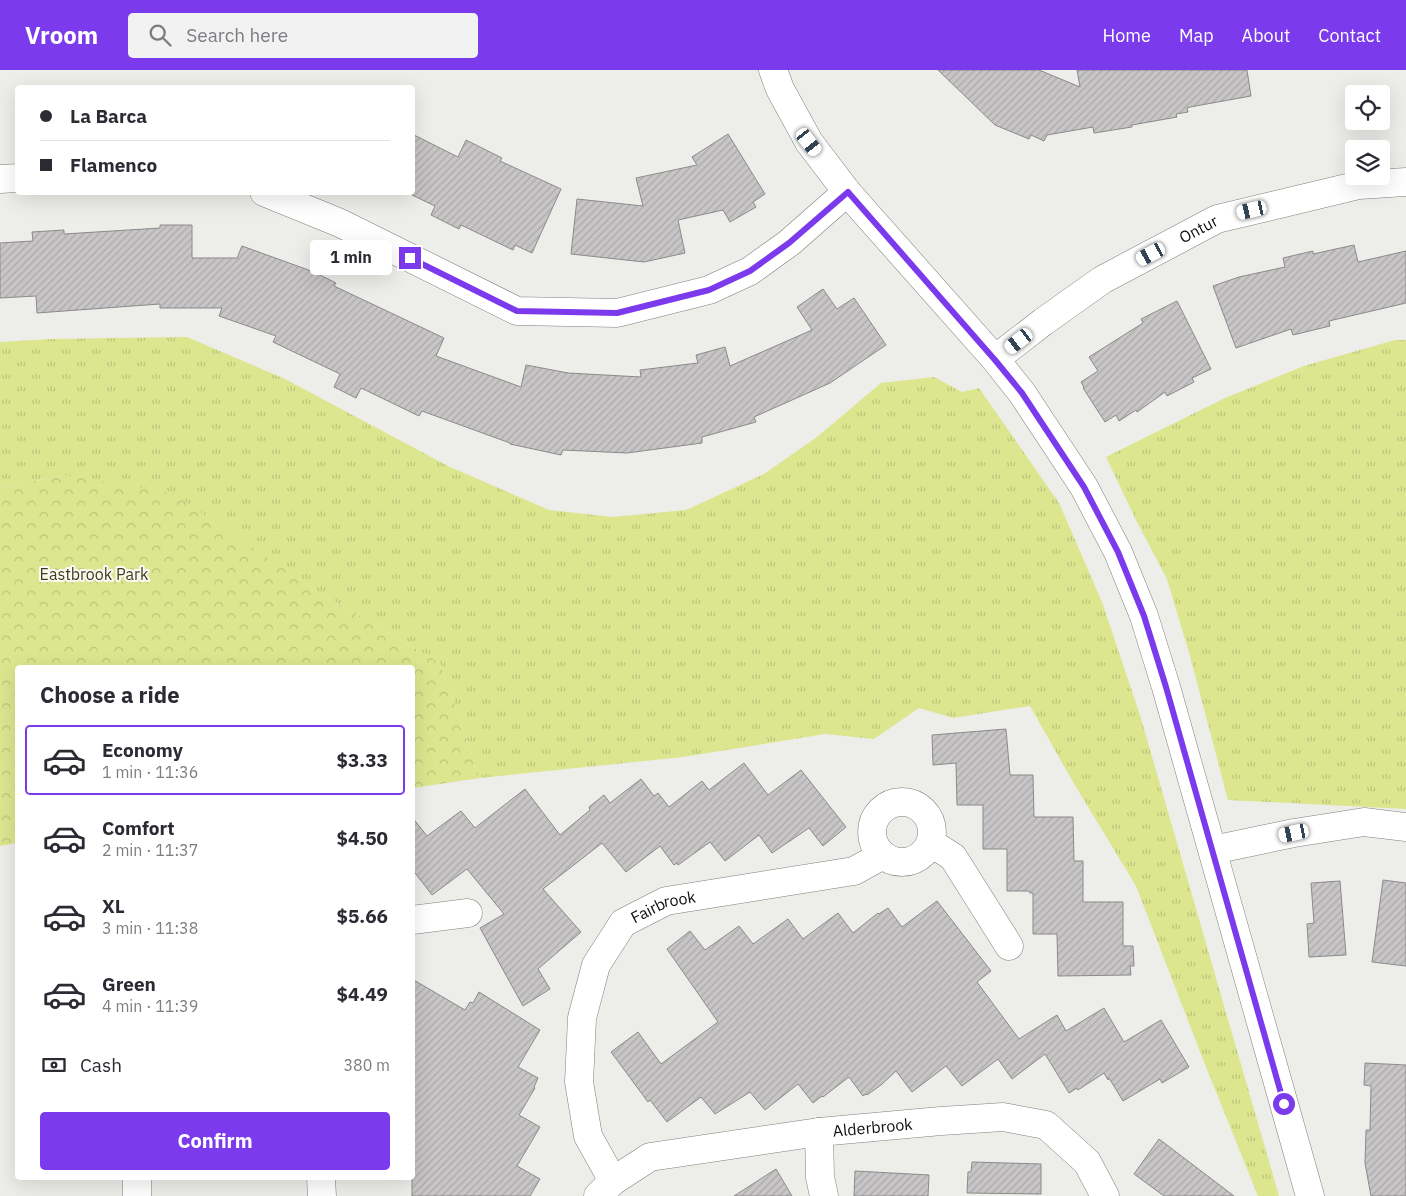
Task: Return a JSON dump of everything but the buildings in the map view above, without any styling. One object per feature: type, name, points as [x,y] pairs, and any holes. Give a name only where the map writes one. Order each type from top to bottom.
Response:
[{"type":"street","points":[[773,70],[780,89],[809,142],[848,192],[1022,393],[1084,487],[1118,552],[1147,625],[1166,687],[1310,1196]]},
{"type":"street","points":[[0,179],[15,178]]},
{"type":"street","name":"Ontur","points":[[995,360],[1043,322],[1102,280],[1217,218],[1360,185],[1406,182]]},
{"type":"street","points":[[271,195],[340,223],[517,311],[617,313],[709,290],[750,271],[789,243],[848,192]]},
{"type":"street","points":[[895,802],[914,804],[928,816],[932,825],[930,843],[926,852],[918,858],[901,862],[891,860],[877,848],[872,830],[879,813],[886,806],[895,802]]},
{"type":"street","points":[[1213,850],[1294,833],[1364,822],[1406,827]]},
{"type":"street","points":[[930,843],[953,857],[1009,946]]},
{"type":"street","name":"Fairbrook","points":[[606,1188],[588,1136],[580,1082],[582,1018],[596,965],[623,923],[666,901],[854,872],[883,855]]},
{"type":"street","points":[[415,920],[468,913]]},
{"type":"street","name":"Alderbrook","points":[[606,1188],[650,1157],[819,1132],[941,1121],[1002,1118],[1046,1125],[1087,1162],[1106,1196]]},
{"type":"street","points":[[819,1132],[820,1176],[824,1196]]},
{"type":"street","points":[[137,1180],[137,1196]]},
{"type":"street","points":[[322,1180],[322,1196]]},
{"type":"green space","points":[[187,337],[285,379],[448,466],[549,510],[613,517],[686,510],[764,474],[817,437],[881,383],[934,377],[962,392],[979,388],[1059,503],[1102,602],[1140,715],[1279,1196],[1258,1196],[1136,886],[1073,782],[1030,706],[953,718],[919,708],[874,739],[825,734],[683,757],[480,778],[440,663],[318,592],[65,475],[0,488],[0,342],[51,339]]},
{"type":"green space","points":[[1395,340],[1406,340],[1406,809],[1228,800],[1190,656],[1167,579],[1106,457],[1225,398],[1304,366]]},
{"type":"green space","name":"Eastbrook Park","points":[[65,475],[172,493],[318,592],[440,663],[480,778],[415,788],[415,665],[15,665],[15,843],[0,846],[0,488]]},
{"type":"route","points":[[410,258],[517,311],[617,313],[709,290],[750,271],[789,243],[848,192],[1022,393],[1084,487],[1118,552],[1144,616],[1166,687],[1284,1104]]}]
